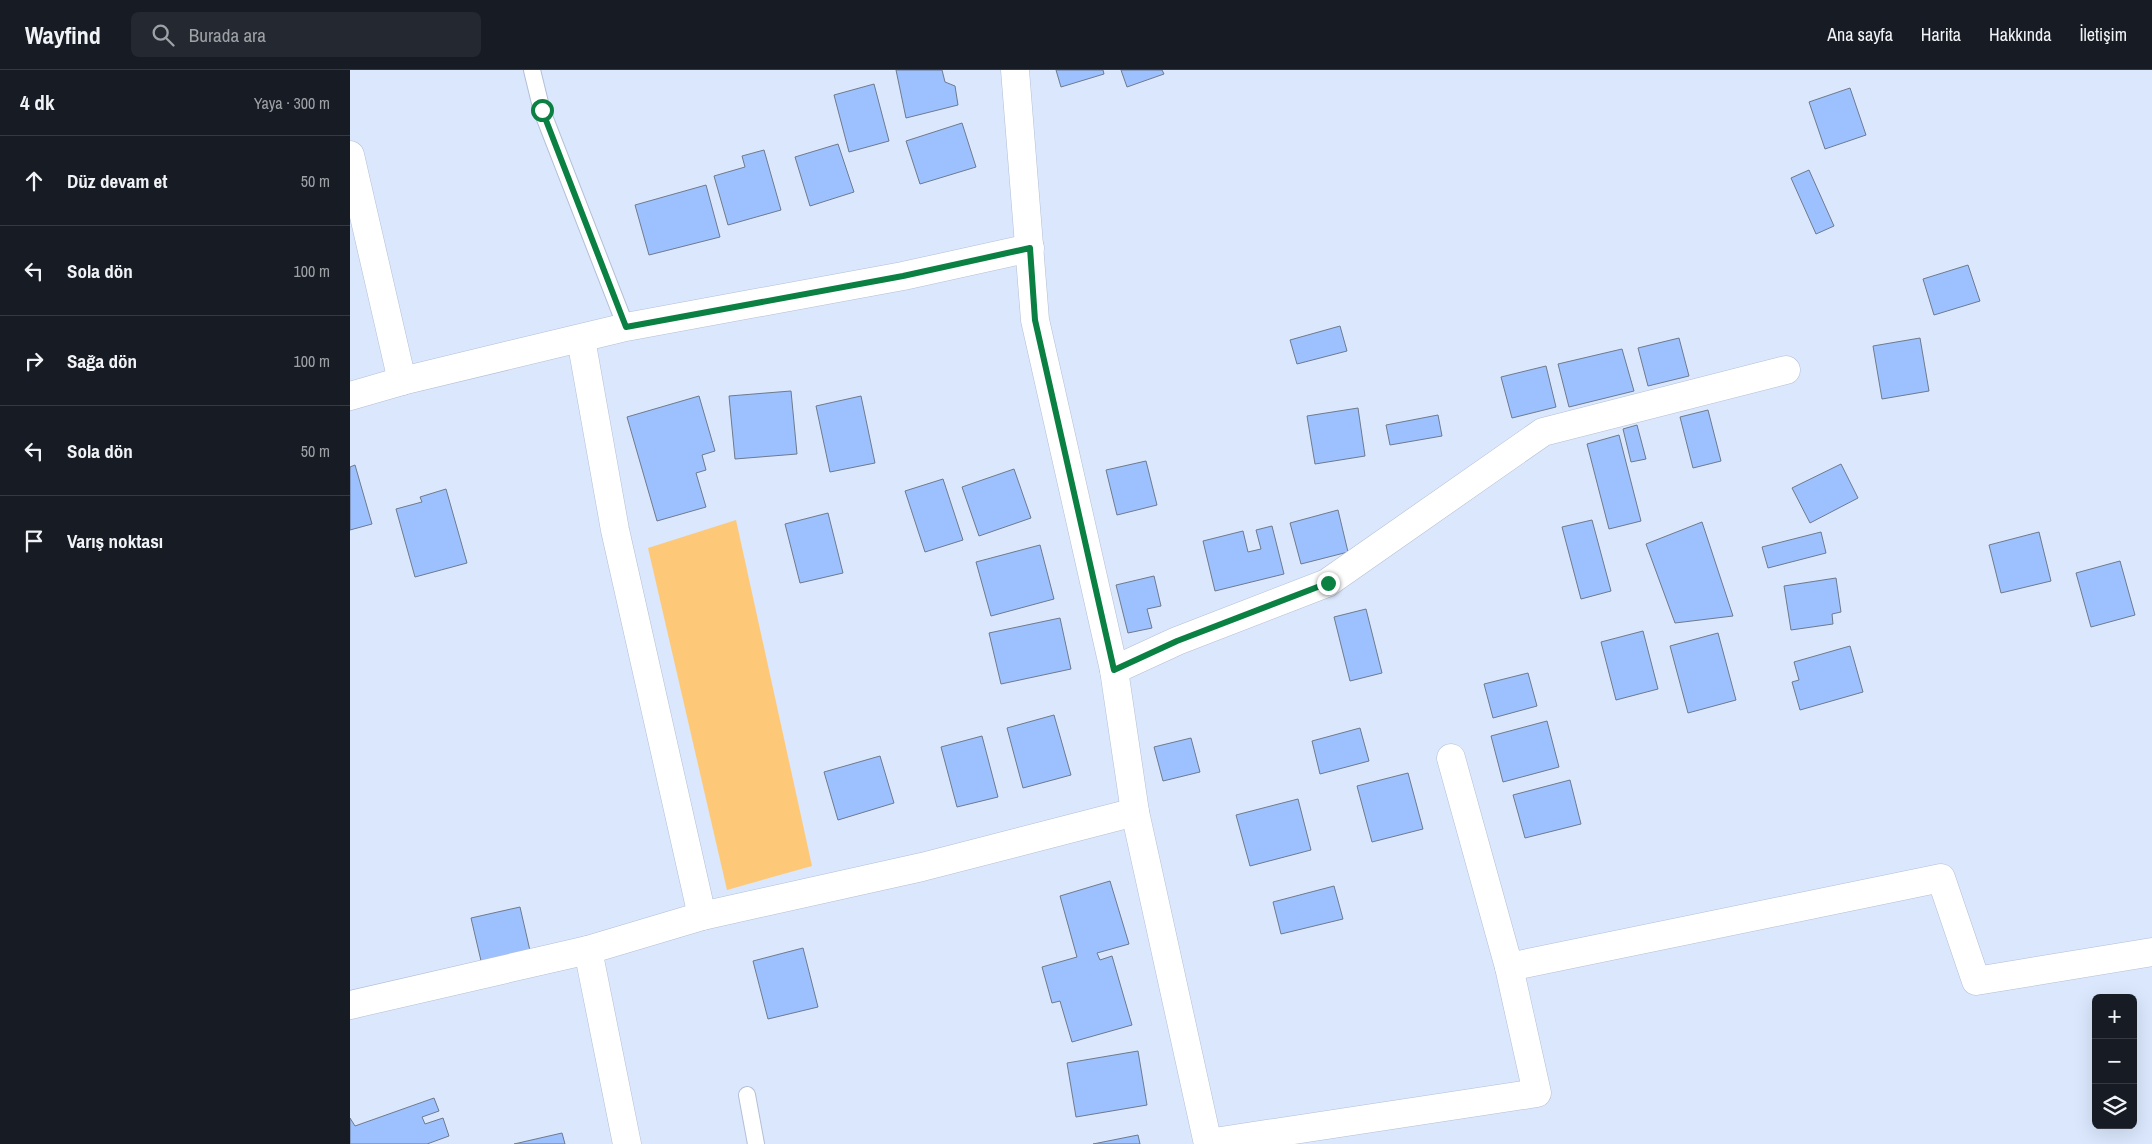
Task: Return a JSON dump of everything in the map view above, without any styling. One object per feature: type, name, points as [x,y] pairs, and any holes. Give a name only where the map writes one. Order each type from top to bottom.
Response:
[{"type":"street","points":[[1014,70],[1035,320],[1114,670],[1135,812],[1208,1143],[1537,1093],[1510,967],[1451,758]]},
{"type":"street","points":[[350,155],[402,382]]},
{"type":"street","points":[[350,396],[626,327],[903,276],[1030,248]]},
{"type":"street","points":[[581,339],[615,530],[702,916]]},
{"type":"street","points":[[1114,670],[1177,641],[1328,583],[1543,432],[1786,370]]},
{"type":"street","points":[[350,1005],[588,950],[702,916],[922,867],[1135,812]]},
{"type":"street","points":[[1510,967],[1941,878],[1976,981],[2152,952]]},
{"type":"street","points":[[588,950],[627,1144]]},
{"type":"lane","points":[[532,70],[542,110],[626,327]]},
{"type":"lane","points":[[747,1095],[756,1144]]},
{"type":"shaded area","points":[[736,520],[812,866],[727,890],[648,548]]},
{"type":"building","points":[[896,70],[942,70],[945,82],[955,86],[958,105],[906,118]]},
{"type":"building","points":[[1056,70],[1103,70],[1104,74],[1061,87]]},
{"type":"building","points":[[1121,70],[1162,70],[1164,74],[1127,87]]},
{"type":"building","points":[[874,84],[889,141],[849,152],[834,95]]},
{"type":"building","points":[[1850,88],[1866,135],[1825,149],[1809,102]]},
{"type":"building","points":[[962,123],[976,167],[920,184],[906,141]]},
{"type":"building","points":[[838,144],[854,192],[810,206],[795,157]]},
{"type":"building","points":[[764,150],[781,210],[728,225],[714,176],[745,167],[742,156]]},
{"type":"building","points":[[1809,170],[1834,226],[1816,234],[1791,178]]},
{"type":"building","points":[[706,185],[720,237],[649,255],[635,205]]},
{"type":"building","points":[[1968,265],[1980,301],[1934,315],[1923,279]]},
{"type":"building","points":[[1340,326],[1347,351],[1297,364],[1290,340]]},
{"type":"building","points":[[1679,338],[1689,376],[1648,386],[1638,348]]},
{"type":"building","points":[[1920,338],[1929,391],[1882,399],[1873,346]]},
{"type":"building","points":[[1622,349],[1634,391],[1569,407],[1558,364]]},
{"type":"building","points":[[1546,366],[1556,407],[1512,418],[1501,377]]},
{"type":"building","points":[[791,391],[797,454],[735,459],[729,396]]},
{"type":"building","points":[[699,396],[715,451],[702,455],[706,470],[696,473],[706,507],[657,521],[627,417]]},
{"type":"building","points":[[861,396],[875,463],[830,472],[816,406]]},
{"type":"building","points":[[1358,408],[1365,456],[1315,464],[1307,416]]},
{"type":"building","points":[[1708,410],[1721,461],[1693,468],[1680,417]]},
{"type":"building","points":[[1438,415],[1442,436],[1390,445],[1386,425]]},
{"type":"building","points":[[1637,425],[1646,459],[1631,462],[1623,429]]},
{"type":"building","points":[[1619,435],[1641,521],[1609,529],[1587,444]]},
{"type":"building","points":[[1146,461],[1157,505],[1117,515],[1106,470]]},
{"type":"building","points":[[1841,464],[1858,498],[1810,523],[1792,488]]},
{"type":"building","points":[[355,465],[372,524],[350,530],[350,467]]},
{"type":"building","points":[[1014,469],[1031,518],[979,536],[962,487]]},
{"type":"building","points":[[943,479],[963,540],[925,552],[905,491]]},
{"type":"building","points":[[446,489],[467,563],[415,577],[396,509],[422,502],[420,497]]},
{"type":"building","points":[[1338,510],[1348,552],[1301,564],[1290,523]]},
{"type":"building","points":[[828,513],[843,573],[800,583],[785,524]]},
{"type":"building","points":[[1592,520],[1611,591],[1581,599],[1562,527]]},
{"type":"building","points":[[1702,522],[1733,616],[1675,623],[1646,544]]},
{"type":"building","points":[[1272,526],[1284,574],[1215,591],[1203,541],[1243,531],[1248,552],[1261,549],[1256,530]]},
{"type":"building","points":[[1821,532],[1826,553],[1768,568],[1762,547]]},
{"type":"building","points":[[2039,532],[2051,581],[2001,593],[1989,545]]},
{"type":"building","points":[[1040,545],[1054,599],[991,616],[976,562]]},
{"type":"building","points":[[2120,561],[2135,615],[2091,627],[2076,573]]},
{"type":"building","points":[[1154,576],[1161,606],[1147,609],[1152,628],[1128,633],[1116,585]]},
{"type":"building","points":[[1836,578],[1841,612],[1832,614],[1833,624],[1791,630],[1784,586]]},
{"type":"building","points":[[1366,609],[1382,673],[1350,681],[1334,617]]},
{"type":"building","points":[[1060,618],[1071,669],[1001,684],[989,633]]},
{"type":"building","points":[[1643,631],[1658,689],[1616,700],[1601,642]]},
{"type":"building","points":[[1718,633],[1736,700],[1688,713],[1670,646]]},
{"type":"building","points":[[1850,646],[1863,692],[1800,710],[1792,682],[1799,680],[1794,662]]},
{"type":"building","points":[[1528,673],[1537,706],[1493,718],[1484,684]]},
{"type":"building","points":[[1054,715],[1071,775],[1023,788],[1007,728]]},
{"type":"building","points":[[1547,721],[1559,767],[1503,782],[1491,736]]},
{"type":"building","points":[[1360,728],[1369,761],[1320,774],[1312,741]]},
{"type":"building","points":[[982,736],[998,797],[957,807],[941,747]]},
{"type":"building","points":[[1191,738],[1200,772],[1163,781],[1154,747]]},
{"type":"building","points":[[880,756],[894,803],[838,820],[824,772]]},
{"type":"building","points":[[1408,773],[1423,829],[1372,842],[1357,786]]},
{"type":"building","points":[[1570,780],[1581,824],[1525,838],[1513,795]]},
{"type":"building","points":[[1298,799],[1311,850],[1250,866],[1236,815]]},
{"type":"building","points":[[1110,881],[1129,944],[1097,953],[1100,960],[1112,956],[1132,1025],[1072,1042],[1060,1001],[1052,1003],[1042,967],[1077,957],[1060,896]]},
{"type":"building","points":[[1334,886],[1343,919],[1281,934],[1273,902]]},
{"type":"building","points":[[520,907],[531,955],[482,965],[471,918]]},
{"type":"building","points":[[803,948],[818,1007],[768,1019],[753,961]]},
{"type":"building","points":[[1138,1051],[1147,1105],[1076,1117],[1067,1063]]},
{"type":"building","points":[[434,1098],[439,1111],[422,1117],[425,1124],[443,1118],[449,1136],[427,1144],[350,1144],[350,1118],[355,1126]]},
{"type":"building","points":[[562,1133],[565,1144],[514,1144]]},
{"type":"building","points":[[1138,1135],[1140,1144],[1093,1144]]},
{"type":"route","points":[[542,110],[626,327],[903,276],[1030,248],[1035,320],[1114,670],[1177,641],[1328,583]]}]
